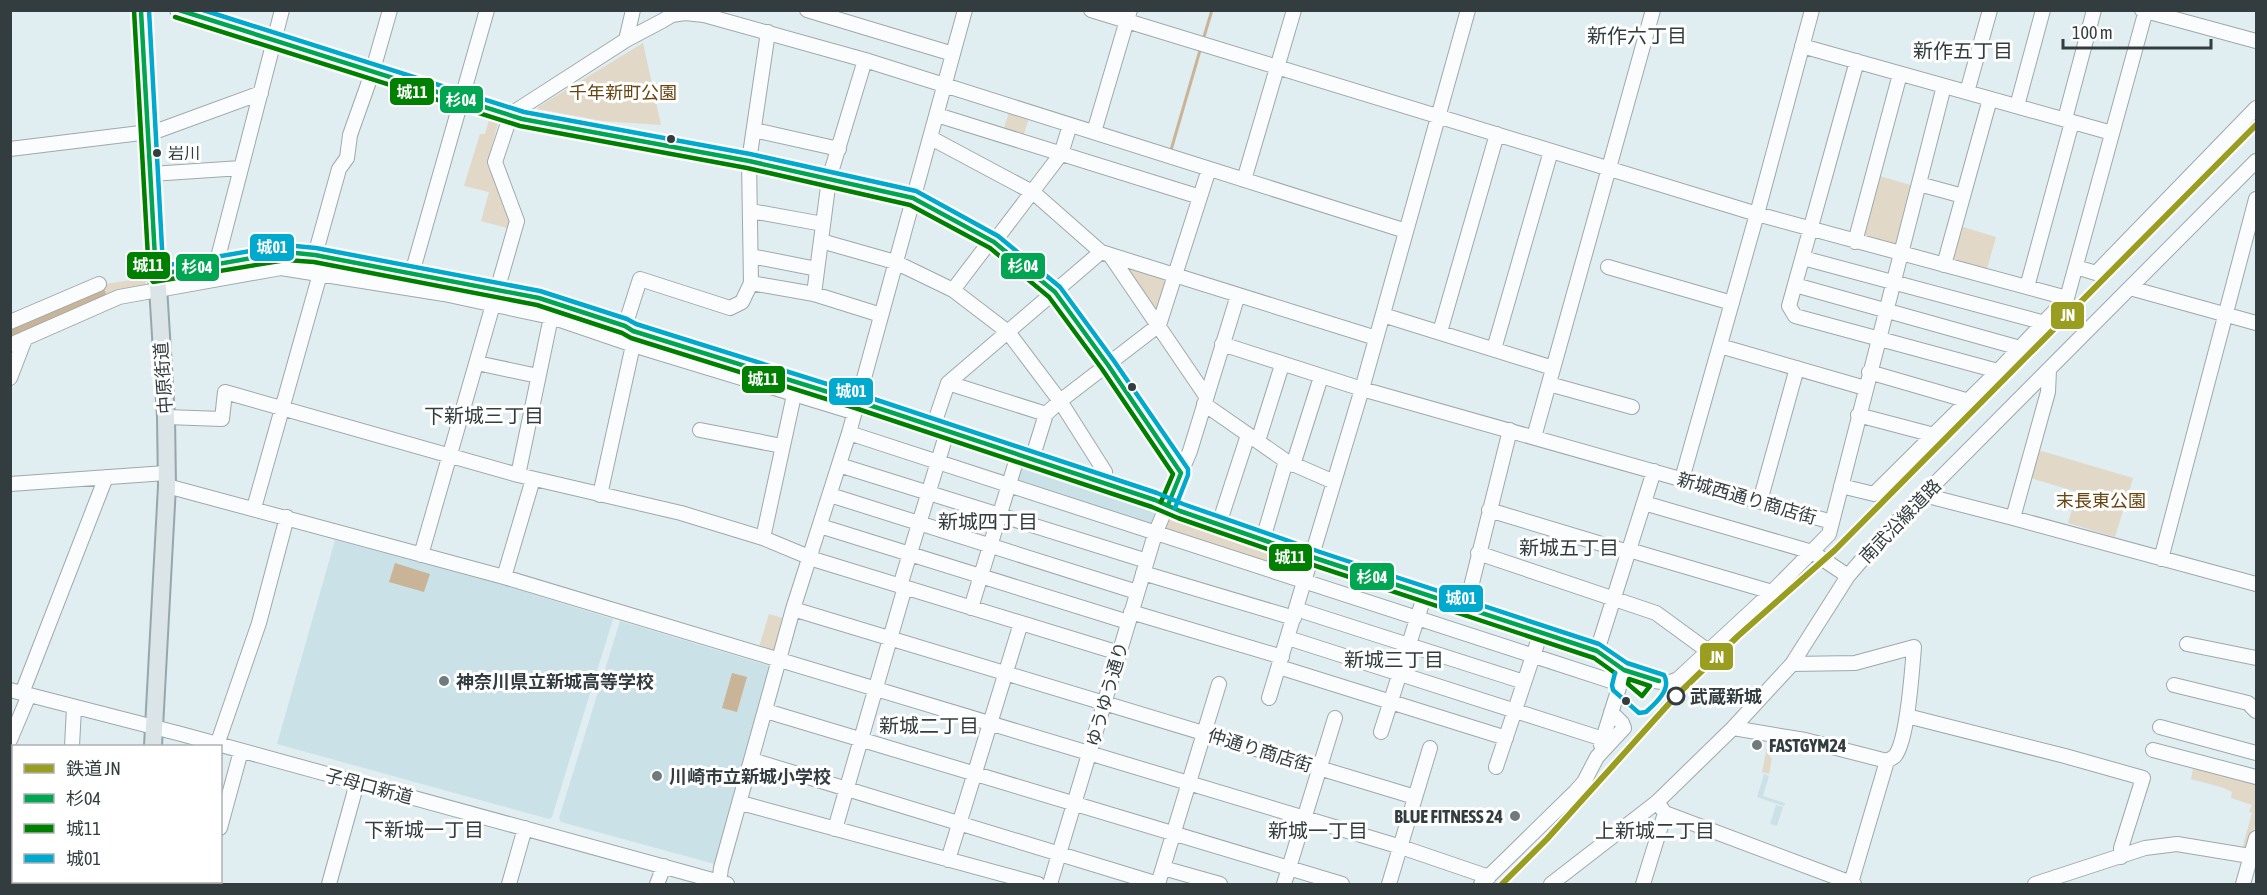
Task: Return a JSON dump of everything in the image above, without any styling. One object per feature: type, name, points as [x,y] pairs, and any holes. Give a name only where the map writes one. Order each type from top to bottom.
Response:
[{"type":"main road","name":"中原街道","points":[[141,10],[166,417],[167,480],[153,745]]},
{"type":"street","points":[[177,10],[213,16],[274,42],[522,119],[749,161],[913,198],[993,241],[1055,292],[1181,472]]},
{"type":"street","points":[[216,265],[282,10]]},
{"type":"street","points":[[315,255],[339,169],[347,158],[350,135],[372,73],[390,10]]},
{"type":"street","points":[[412,273],[487,10]]},
{"type":"street","points":[[626,40],[633,10]]},
{"type":"street","points":[[807,10],[953,54]]},
{"type":"street","points":[[722,884],[722,868],[793,609],[849,434],[965,10]]},
{"type":"street","points":[[1091,10],[1128,16],[1277,68],[1757,214],[2067,298]]},
{"type":"street","points":[[1244,180],[1294,10]]},
{"type":"street","points":[[1269,698],[1362,389],[1468,10]]},
{"type":"street","points":[[1534,436],[1653,10]]},
{"type":"street","points":[[1682,479],[1812,10]]},
{"type":"street","points":[[1967,92],[1990,10]]},
{"type":"street","points":[[2017,106],[2043,10]]},
{"type":"street","points":[[2027,287],[2094,10]]},
{"type":"street","points":[[1841,486],[1874,494],[1969,401],[2067,298],[2144,11],[2256,41]]},
{"type":"street","points":[[421,555],[517,221],[495,162],[511,114],[626,40],[672,15],[685,13],[704,15],[865,60],[1406,231]]},
{"type":"street","points":[[1094,132],[1128,16]]},
{"type":"street","points":[[600,495],[640,279],[730,308],[742,302],[751,283],[749,161],[768,32]]},
{"type":"street","points":[[1802,46],[2112,133]]},
{"type":"street","points":[[814,294],[830,179],[865,60]]},
{"type":"street","points":[[1857,61],[1789,306],[1795,316],[1998,371]]},
{"type":"street","points":[[1855,242],[1900,74]]},
{"type":"street","name":"新城西通り商店街","points":[[1222,344],[1362,389],[1832,522],[1944,86]]},
{"type":"street","points":[[10,149],[149,133],[261,93]]},
{"type":"street","points":[[1944,265],[1989,99]]},
{"type":"street","points":[[2076,267],[2097,273],[2256,108]]},
{"type":"street","points":[[937,115],[1200,197]]},
{"type":"street","points":[[953,290],[1034,193],[1061,154],[1071,125]]},
{"type":"street","points":[[754,130],[838,149]]},
{"type":"street","points":[[1440,332],[1497,134]]},
{"type":"street","points":[[930,138],[1034,193],[1106,253],[1159,326],[1205,400],[1253,438],[1290,463],[1334,482]]},
{"type":"street","points":[[1494,349],[1551,151]]},
{"type":"street","name":"南武沿線道路","points":[[1551,885],[1661,808],[1791,664],[1848,576],[1877,542],[2256,161]]},
{"type":"street","points":[[151,174],[241,168]]},
{"type":"street","points":[[1032,459],[1046,414],[1159,326],[1209,169]]},
{"type":"street","points":[[1919,184],[1963,196]]},
{"type":"street","points":[[2161,559],[2256,199]]},
{"type":"street","points":[[751,211],[823,224]]},
{"type":"street","points":[[821,241],[895,262],[953,290],[1008,332],[1060,401],[1105,472],[1101,482]]},
{"type":"street","points":[[10,345],[157,282],[216,265],[286,252],[315,255],[412,273],[495,297],[551,317],[630,336],[1032,459],[1312,557],[1598,651],[1624,670],[1667,683],[1678,679],[1772,592],[1829,534],[1832,522]]},
{"type":"street","points":[[1106,253],[1376,338]]},
{"type":"street","points":[[835,829],[890,637],[910,554],[938,463],[940,430],[948,383],[1055,292],[1106,253]]},
{"type":"street","points":[[751,256],[817,269]]},
{"type":"street","points":[[1803,258],[2045,323]]},
{"type":"street","points":[[1608,267],[1732,303]]},
{"type":"street","points":[[157,282],[281,268],[495,297],[539,298],[630,336],[794,394],[855,406]]},
{"type":"street","points":[[254,508],[320,274]]},
{"type":"street","points":[[751,283],[814,294],[881,315]]},
{"type":"street","points":[[10,322],[99,284]]},
{"type":"street","points":[[1795,285],[2020,348]]},
{"type":"street","points":[[2130,288],[2256,323]]},
{"type":"street","name":"ゆうゆう通り","points":[[1050,885],[1155,534],[1181,472],[1238,295]]},
{"type":"street","points":[[1383,315],[1553,368]]},
{"type":"street","points":[[518,476],[551,317]]},
{"type":"street","points":[[10,378],[25,339]]},
{"type":"street","points":[[1720,346],[1865,388]]},
{"type":"street","points":[[477,363],[538,376]]},
{"type":"street","points":[[1219,524],[1282,365]]},
{"type":"street","points":[[1760,501],[1797,369]]},
{"type":"street","points":[[2013,518],[2048,392],[2049,370]]},
{"type":"street","points":[[1869,372],[1969,401]]},
{"type":"street","points":[[1263,539],[1321,377]]},
{"type":"street","points":[[948,383],[1046,414]]},
{"type":"street","points":[[1549,384],[1632,407]]},
{"type":"street","points":[[166,417],[222,419],[225,392],[518,476],[681,513],[763,538],[810,558],[1119,653]]},
{"type":"street","points":[[763,538],[794,394]]},
{"type":"street","points":[[1858,415],[1934,435]]},
{"type":"street","points":[[700,430],[782,446]]},
{"type":"street","points":[[1466,607],[1510,430]]},
{"type":"street","points":[[849,434],[1620,684]]},
{"type":"street","points":[[971,608],[1018,455]]},
{"type":"street","points":[[839,465],[1000,515],[1145,567],[1524,682]]},
{"type":"street","points":[[1598,651],[1653,471]]},
{"type":"street","points":[[10,740],[21,693],[106,477]]},
{"type":"street","points":[[10,484],[106,477],[167,480],[254,508],[504,577],[1401,847],[1485,881],[1584,782],[1597,757],[1624,670]]},
{"type":"street","points":[[504,577],[533,479]]},
{"type":"street","points":[[830,495],[1137,592]]},
{"type":"street","points":[[1924,495],[2256,584]]},
{"type":"street","points":[[1644,503],[1815,550],[1848,576]]},
{"type":"street","points":[[1489,510],[1772,592]]},
{"type":"street","points":[[217,745],[259,623],[287,517]]},
{"type":"street","points":[[820,526],[1280,662],[1390,702],[1506,738]]},
{"type":"street","points":[[1478,553],[1656,613],[1708,651]]},
{"type":"street","points":[[1381,732],[1425,594]]},
{"type":"street","name":"仲通り商店街","points":[[793,609],[1415,797]]},
{"type":"street","points":[[948,860],[1021,623]]},
{"type":"street","points":[[1496,767],[1541,632]]},
{"type":"street","points":[[1288,638],[1603,738]]},
{"type":"street","points":[[2187,644],[2256,658]]},
{"type":"street","points":[[1643,885],[1661,808],[1853,884],[1887,761],[1895,756],[1907,716],[1914,647],[1855,663],[1791,664]]},
{"type":"street","points":[[752,760],[1158,884],[1220,684]]},
{"type":"street","points":[[2174,685],[2248,703],[2256,711]]},
{"type":"street","name":"子母口新道","points":[[21,693],[217,745]]},
{"type":"street","points":[[72,745],[74,708]]},
{"type":"street","points":[[766,711],[1342,885]]},
{"type":"street","points":[[1597,757],[1624,728],[1611,712]]},
{"type":"street","points":[[1907,716],[2143,778],[2121,848],[2121,857]]},
{"type":"street","points":[[1284,885],[1335,718]]},
{"type":"street","points":[[2160,727],[2256,753]]},
{"type":"street","points":[[1733,728],[1805,740],[1887,761]]},
{"type":"street","name":"子母口新道","points":[[222,746],[664,866],[722,884]]},
{"type":"street","points":[[1389,885],[1430,748]]},
{"type":"street","points":[[2153,750],[2256,777]]},
{"type":"street","points":[[222,821],[241,751]]},
{"type":"street","points":[[329,885],[357,783]]},
{"type":"street","points":[[741,803],[1038,885]]},
{"type":"street","points":[[509,885],[525,828]]},
{"type":"street","points":[[2242,885],[2254,857],[2256,838]]},
{"type":"street","points":[[2035,885],[2145,848],[2177,844],[2254,857]]},
{"type":"street","points":[[657,885],[664,866]]},
{"type":"street","points":[[1163,868],[1220,885]]},
{"type":"shaded area","points":[[1020,466],[1157,511],[1151,529],[1014,485]]},
{"type":"shaded area","name":"神奈川県立新城高等学校","points":[[335,540],[497,583],[613,619],[552,817],[549,819],[277,744]]},
{"type":"shaded area","points":[[395,563],[430,574],[424,592],[389,582]]},
{"type":"shaded area","name":"川崎市立新城小学校","points":[[620,621],[770,666],[772,670],[718,865],[561,822],[559,818]]},
{"type":"shaded area","points":[[732,673],[747,677],[737,712],[722,708]]},
{"type":"shaded area","points":[[1764,774],[1769,776],[1763,796],[1785,803],[1784,806],[1757,797]]},
{"type":"shaded area","points":[[1776,805],[1783,807],[1777,826],[1770,824]]},
{"type":"green space","name":"千年新町公園","points":[[643,43],[661,125],[603,121],[538,109],[538,107]]},
{"type":"green space","points":[[1010,109],[1030,115],[1023,137],[1003,131]]},
{"type":"green space","points":[[490,116],[495,117],[498,123],[487,164],[510,220],[507,228],[481,221],[489,192],[464,186],[480,134],[485,134]]},
{"type":"green space","points":[[1876,175],[1914,186],[1898,246],[1860,237]]},
{"type":"green space","points":[[1960,226],[1996,237],[1986,272],[1950,259]]},
{"type":"green space","points":[[1123,263],[1169,277],[1155,315]]},
{"type":"green space","points":[[145,278],[146,287],[11,339],[10,326],[105,284]]},
{"type":"green space","name":"末長東公園","points":[[2038,450],[2133,478],[2115,537],[2068,523],[2077,492],[2030,478]]},
{"type":"green space","points":[[1169,516],[1307,562],[1302,576],[1164,532]]},
{"type":"green space","points":[[769,614],[786,619],[777,650],[774,651],[759,647]]},
{"type":"green space","points":[[1768,741],[1772,741],[1769,774],[1762,772]]},
{"type":"green space","points":[[2194,764],[2256,780],[2256,821],[2249,849],[2242,849],[2252,805],[2231,798],[2232,792],[2221,787],[2191,779]]},
{"type":"waterway","points":[[1203,40],[1212,10]]},
{"type":"waterway","points":[[1171,150],[1201,47]]},
{"type":"waterway","points":[[173,282],[207,273],[279,261],[301,263],[354,270],[493,296],[647,341]]},
{"type":"waterway","points":[[10,335],[97,295]]},
{"type":"waterway","points":[[863,411],[926,432]]},
{"type":"rail line","name":"JN","points":[[1502,884],[1547,839],[1675,697],[1738,636],[1835,550],[2256,125]]},
{"type":"transit line","name":"城11","points":[[134,10],[149,275],[153,282],[286,260],[314,262],[537,305],[631,338],[855,408],[1152,507],[1316,566],[1594,658],[1615,673]]},
{"type":"transit line","name":"城01","points":[[149,10],[163,266],[285,245],[316,248],[540,291],[1157,493],[1320,552],[1599,644],[1627,663],[1664,675],[1666,685],[1662,695],[1654,704],[1646,712],[1639,713],[1613,690],[1615,673]]},
{"type":"transit line","name":"杉04","points":[[179,10],[522,119],[749,161],[913,198],[994,242],[1055,292],[1181,473],[1168,505]]},
{"type":"transit line","name":"城01","points":[[203,10],[524,112],[750,154],[916,191],[998,236],[1060,287],[1188,469],[1188,475],[1175,508]]},
{"type":"transit line","name":"杉04","points":[[141,11],[156,275],[286,252],[315,255],[539,298],[625,326],[633,331],[857,401],[1155,500],[1180,511],[1318,559],[1597,651],[1624,670],[1659,681]]},
{"type":"transit line","name":"城11","points":[[175,17],[520,126],[747,168],[910,205],[990,248],[1049,297],[1102,369],[1173,474],[1161,502]]},
{"type":"transit line","name":"城11","points":[[1629,679],[1650,686],[1642,696],[1628,684],[1629,679]]},
{"type":"place","name":"岩川","points":[[157,153]]},
{"type":"place","name":"神奈川県立新城高等学校","points":[[444,681]]},
{"type":"place","name":"武蔵新城","points":[[1676,696]]},
{"type":"place","name":"FASTGYM24","points":[[1757,745]]},
{"type":"place","name":"川崎市立新城小学校","points":[[657,776]]},
{"type":"place","name":"BLUE FITNESS 24","points":[[1515,816]]},
{"type":"district","name":"新作六丁目","points":[[1637,35]]},
{"type":"district","name":"新作五丁目","points":[[1963,50]]},
{"type":"district","name":"下新城三丁目","points":[[484,415]]},
{"type":"district","name":"新城四丁目","points":[[988,521]]},
{"type":"district","name":"新城五丁目","points":[[1569,547]]},
{"type":"district","name":"新城三丁目","points":[[1394,659]]},
{"type":"district","name":"新城二丁目","points":[[929,725]]},
{"type":"district","name":"下新城一丁目","points":[[424,829]]},
{"type":"district","name":"新城一丁目","points":[[1318,830]]},
{"type":"district","name":"上新城二丁目","points":[[1655,830]]}]
